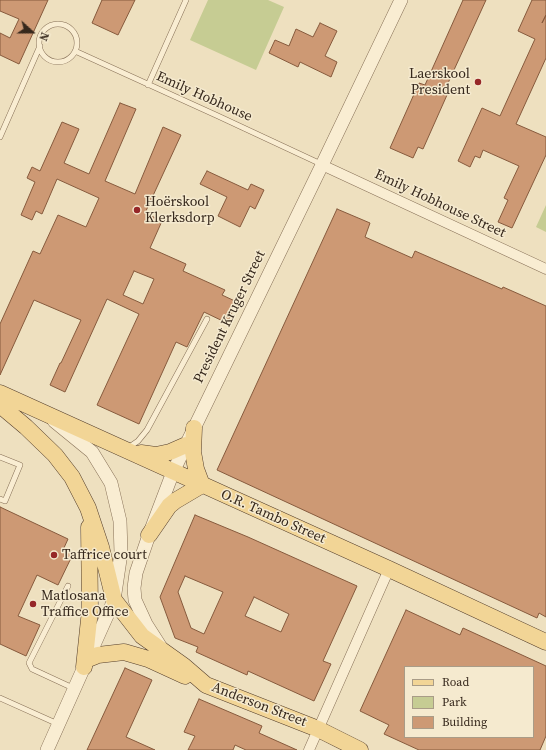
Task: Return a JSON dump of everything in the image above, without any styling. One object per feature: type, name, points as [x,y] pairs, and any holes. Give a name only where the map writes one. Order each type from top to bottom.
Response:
[{"type":"main road","name":"O.R. Tambo Street","points":[[0,393],[389,569],[546,642]]},
{"type":"main road","points":[[0,405],[26,427],[55,455],[72,476],[88,508],[101,546],[114,600]]},
{"type":"main road","points":[[149,535],[169,506],[202,485],[196,469],[193,452],[194,428]]},
{"type":"main road","points":[[128,451],[156,455],[170,452],[186,445]]},
{"type":"main road","points":[[86,663],[90,610],[88,508]]},
{"type":"main road","name":"Anderson Street","points":[[114,600],[142,636],[184,666],[206,685],[318,729],[360,750]]},
{"type":"main road","points":[[86,663],[98,655],[124,652],[148,659],[206,685]]},
{"type":"street","name":"President Kruger Street","points":[[164,653],[146,624],[135,600],[134,588],[136,573],[149,535],[173,472],[401,0]]},
{"type":"street","name":"Emily Hobhouse Street","points":[[322,165],[546,269]]},
{"type":"street","points":[[0,413],[26,427]]},
{"type":"street","points":[[44,413],[92,452],[111,483],[120,521],[121,553],[114,600],[47,750]]},
{"type":"street","points":[[309,750],[389,569]]},
{"type":"lane","points":[[148,85],[186,0]]},
{"type":"lane","points":[[59,24],[67,26],[73,31],[77,38],[75,51],[71,58],[65,61],[58,62],[46,58],[40,46],[40,38],[44,30],[59,24]]},
{"type":"lane","points":[[0,137],[40,46]]},
{"type":"lane","name":"Emily Hobhouse","points":[[75,51],[322,165]]},
{"type":"lane","points":[[128,451],[147,430],[208,319]]},
{"type":"lane","points":[[0,457],[20,464],[6,502],[0,499]]},
{"type":"lane","points":[[68,586],[30,663],[32,669],[74,689]]},
{"type":"lane","points":[[0,698],[59,725]]},
{"type":"green space","points":[[208,0],[268,0],[284,7],[256,70],[190,40]]},
{"type":"green space","points":[[546,205],[546,232],[536,227]]},
{"type":"building","points":[[0,0],[48,0],[19,64],[0,55],[0,33],[10,38],[19,19],[0,11]]},
{"type":"building","points":[[102,0],[135,0],[118,35],[92,23]]},
{"type":"building","points":[[463,0],[486,0],[443,94],[447,95],[423,149],[418,147],[413,158],[390,148],[419,83],[425,85]]},
{"type":"building","points":[[532,0],[546,0],[546,58],[516,124],[546,137],[546,155],[512,228],[498,222],[508,200],[504,198],[519,166],[483,150],[480,158],[475,156],[470,167],[458,161],[482,108],[500,116],[535,39],[518,31]]},
{"type":"building","points":[[320,23],[337,31],[325,56],[337,62],[331,77],[300,62],[298,67],[269,53],[275,40],[289,46],[296,29],[313,37]]},
{"type":"building","points":[[120,103],[136,109],[105,181],[135,194],[163,127],[181,135],[145,213],[162,221],[150,248],[186,264],[183,271],[225,290],[222,295],[237,302],[227,323],[204,312],[187,347],[176,342],[139,424],[97,405],[139,314],[107,299],[65,392],[50,385],[81,320],[34,300],[0,375],[0,324],[33,251],[40,254],[58,215],[86,227],[99,198],[57,179],[42,214],[36,211],[32,220],[21,215],[35,182],[27,178],[32,167],[40,171],[62,122],[79,129],[64,163],[89,174]],"holes":[[[134,271],[154,279],[143,304],[123,295]]]},
{"type":"building","points":[[207,171],[248,190],[251,184],[264,190],[255,209],[250,206],[240,227],[218,216],[227,197],[200,184]]},
{"type":"building","points":[[337,209],[370,223],[365,237],[412,258],[415,251],[502,289],[503,287],[546,306],[546,617],[539,613],[537,618],[217,470]]},
{"type":"building","points":[[0,507],[68,539],[63,550],[73,554],[58,585],[37,575],[18,616],[40,625],[26,656],[0,644]]},
{"type":"building","points":[[195,515],[357,586],[323,661],[331,664],[314,701],[248,671],[247,675],[196,652],[198,647],[175,638],[160,597]],"holes":[[[185,576],[223,592],[204,634],[191,628],[178,592]],[[254,597],[289,614],[281,632],[245,616]]]},
{"type":"building","points":[[406,610],[460,635],[463,628],[546,666],[546,736],[540,750],[419,750],[384,734],[389,725],[360,711]]},
{"type":"building","points":[[125,668],[152,680],[126,737],[155,750],[87,750]]},
{"type":"building","points":[[199,699],[262,726],[259,733],[297,750],[246,750],[235,745],[233,750],[188,750],[195,736],[184,732]]},
{"type":"place","name":"Laerskool President","points":[[478,82]]},
{"type":"place","name":"Hoërskool Klerksdorp","points":[[137,210]]},
{"type":"place","name":"Taffrice court","points":[[54,555]]},
{"type":"place","name":"Matlosana Traffice Office","points":[[33,604]]}]
